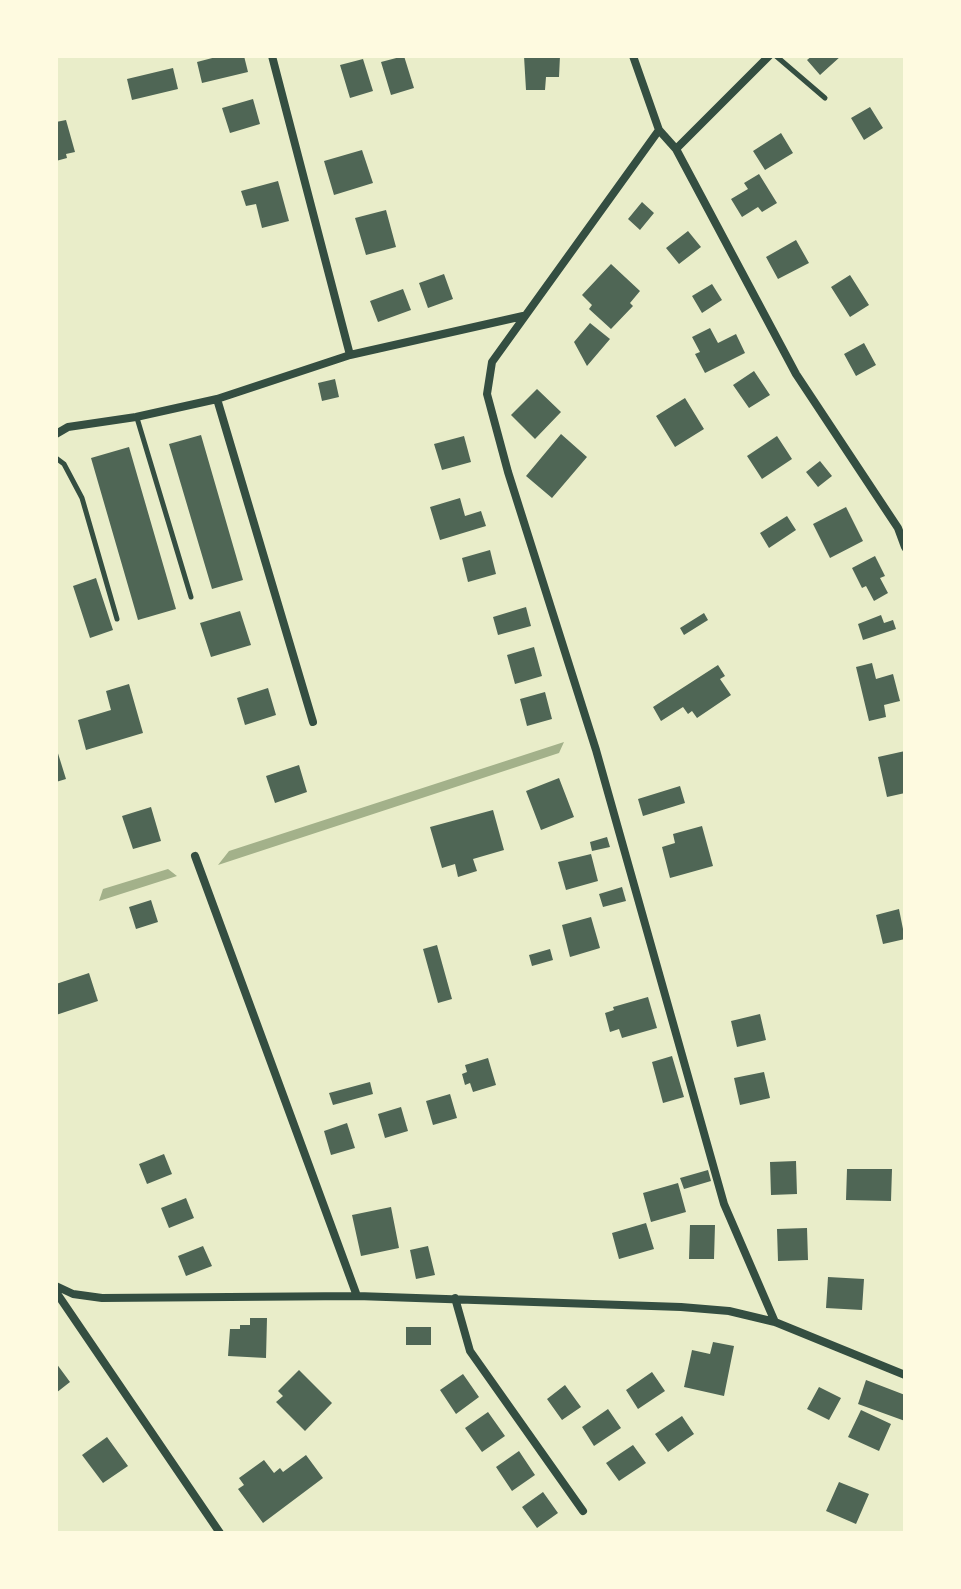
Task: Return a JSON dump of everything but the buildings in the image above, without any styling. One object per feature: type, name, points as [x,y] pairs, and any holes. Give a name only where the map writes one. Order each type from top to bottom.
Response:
[{"type":"street","points":[[272,56],[350,355]]},
{"type":"street","points":[[633,56],[659,130],[676,149],[796,374],[902,527],[905,547]]},
{"type":"street","points":[[676,149],[769,56]]},
{"type":"street","points":[[659,130],[492,362],[487,394],[508,472],[596,750],[724,1204],[775,1322]]},
{"type":"street","points":[[56,434],[68,427],[136,417],[217,399],[350,355],[524,316]]},
{"type":"street","points":[[217,399],[313,722]]},
{"type":"street","points":[[195,856],[357,1296]]},
{"type":"street","points":[[56,1286],[73,1294],[102,1298],[455,1298],[729,1311],[775,1322],[905,1375]]},
{"type":"street","points":[[56,1292],[220,1533]]},
{"type":"street","points":[[455,1298],[470,1351],[583,1511]]},
{"type":"lane","points":[[776,56],[825,98]]},
{"type":"lane","points":[[136,417],[191,597]]},
{"type":"lane","points":[[56,458],[64,464],[82,498],[117,619]]},
{"type":"shaded area","points":[[564,742],[559,753],[218,865],[229,851]]},
{"type":"shaded area","points":[[168,869],[177,876],[99,901],[103,889]]}]
